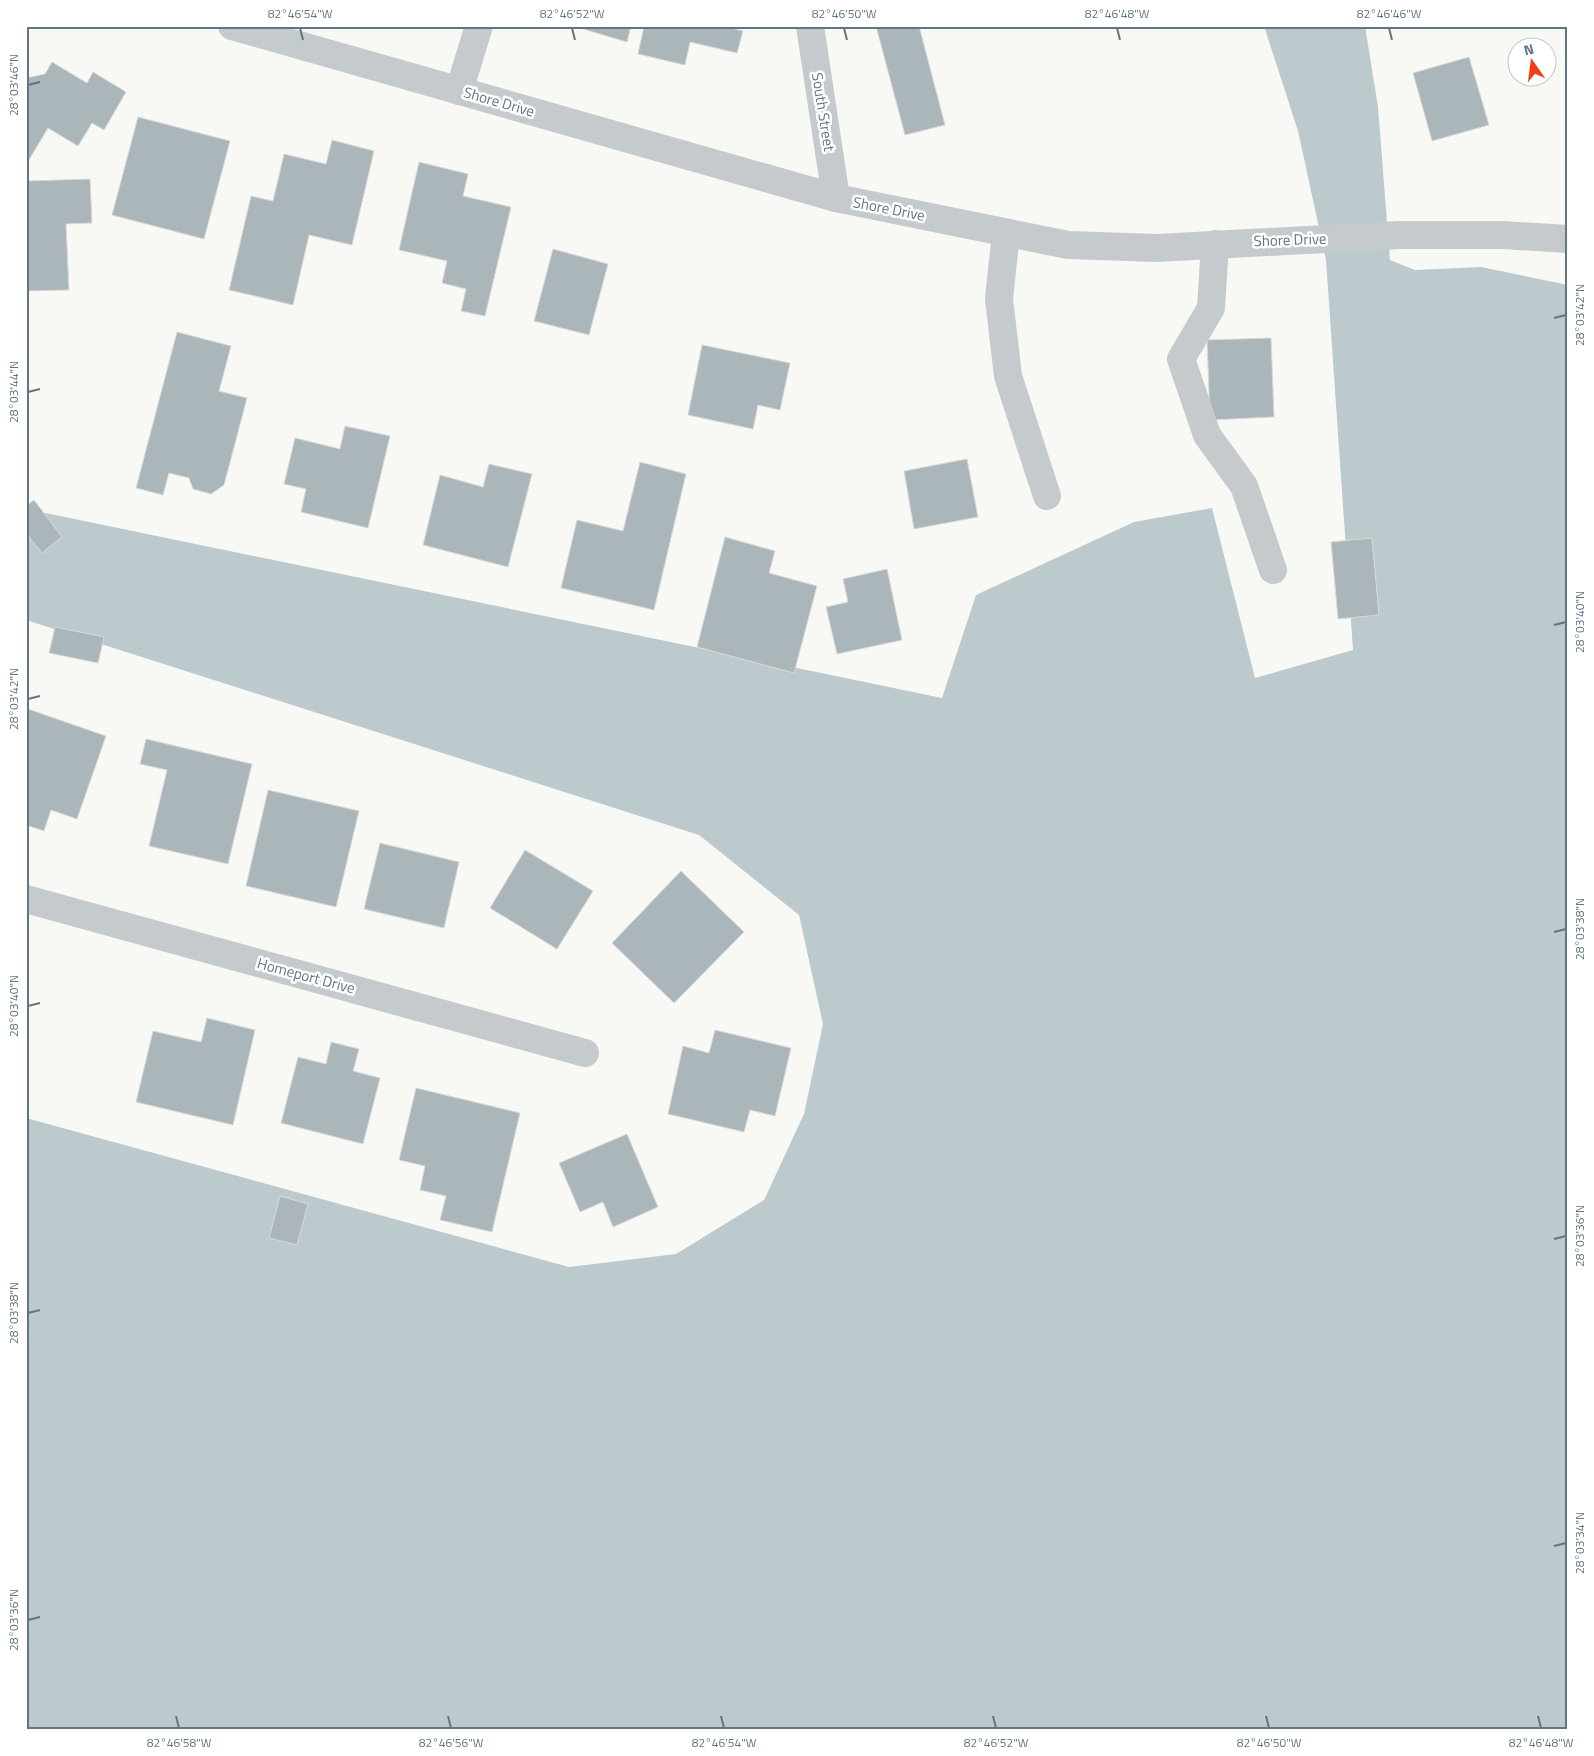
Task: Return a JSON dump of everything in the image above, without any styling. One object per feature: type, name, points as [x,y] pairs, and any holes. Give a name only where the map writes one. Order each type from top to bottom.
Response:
[{"type":"street","name":"Shore Drive","points":[[232,26],[836,198],[1068,245],[1157,248],[1400,235],[1503,235],[1568,239]]},
{"type":"street","points":[[459,91],[479,26]]},
{"type":"street","name":"South Street","points":[[810,26],[836,198]]},
{"type":"street","points":[[1006,233],[999,299],[1008,376],[1047,496]]},
{"type":"street","points":[[1215,244],[1211,308],[1182,359],[1207,435],[1244,486],[1273,570]]},
{"type":"street","name":"Homeport Drive","points":[[26,898],[585,1053]]},
{"type":"shaded area","points":[[1264,26],[1365,26],[1378,107],[1390,260],[1415,270],[1481,267],[1568,285],[1568,1730],[26,1730],[26,1118],[569,1267],[676,1254],[764,1200],[804,1114],[823,1024],[799,915],[699,835],[26,620],[26,509],[942,698],[976,595],[1134,522],[1212,508],[1255,678],[1353,650],[1326,260],[1298,131]]},
{"type":"building","points":[[573,26],[631,26],[627,42]]},
{"type":"building","points":[[644,26],[723,26],[743,31],[737,53],[690,42],[685,65],[638,54]]},
{"type":"building","points":[[876,26],[919,26],[945,125],[905,135]]},
{"type":"building","points":[[1469,57],[1489,125],[1432,141],[1413,73]]},
{"type":"building","points":[[52,62],[87,83],[93,72],[126,92],[104,130],[92,123],[78,146],[48,128],[27,163],[26,78],[45,74]]},
{"type":"building","points":[[138,117],[230,141],[204,239],[112,215]]},
{"type":"building","points":[[332,140],[374,151],[352,245],[309,235],[293,305],[229,290],[251,196],[273,201],[284,154],[326,164]]},
{"type":"building","points":[[419,162],[468,174],[463,196],[511,207],[485,316],[461,311],[466,289],[442,283],[447,261],[399,250]]},
{"type":"building","points":[[90,179],[92,223],[66,224],[69,290],[26,291],[26,181]]},
{"type":"building","points":[[553,249],[608,264],[589,335],[534,321]]},
{"type":"building","points":[[177,332],[231,346],[219,391],[247,398],[224,485],[211,494],[193,489],[189,478],[169,473],[163,495],[136,488]]},
{"type":"building","points":[[1271,338],[1274,417],[1210,420],[1207,340]]},
{"type":"building","points":[[702,345],[790,363],[780,410],[758,405],[753,429],[688,415]]},
{"type":"building","points":[[345,426],[390,436],[368,528],[301,512],[306,489],[284,484],[295,438],[340,449]]},
{"type":"building","points":[[967,459],[978,517],[914,529],[904,471]]},
{"type":"building","points":[[640,462],[686,474],[654,610],[561,588],[577,520],[623,531]]},
{"type":"building","points":[[489,464],[532,474],[508,567],[423,545],[440,475],[483,487]]},
{"type":"building","points":[[34,500],[62,537],[42,553],[26,533],[26,506]]},
{"type":"building","points":[[725,537],[775,551],[769,573],[817,586],[794,673],[697,647]]},
{"type":"building","points":[[1372,538],[1379,615],[1338,619],[1331,542]]},
{"type":"building","points":[[887,569],[902,640],[837,654],[826,607],[848,602],[843,579]]},
{"type":"building","points":[[55,627],[104,637],[98,663],[49,653]]},
{"type":"building","points":[[28,709],[106,736],[77,819],[51,810],[44,831],[26,825]]},
{"type":"building","points":[[146,739],[252,764],[228,864],[149,846],[167,770],[140,764]]},
{"type":"building","points":[[268,790],[359,811],[336,907],[246,886]]},
{"type":"building","points":[[380,843],[459,862],[444,928],[364,909]]},
{"type":"building","points":[[525,850],[593,891],[557,949],[490,908]]},
{"type":"building","points":[[681,871],[744,932],[674,1003],[612,943]]},
{"type":"building","points":[[207,1018],[255,1030],[233,1125],[136,1102],[153,1031],[201,1042]]},
{"type":"building","points":[[715,1030],[791,1048],[775,1116],[750,1110],[744,1132],[668,1114],[683,1046],[709,1053]]},
{"type":"building","points":[[331,1042],[359,1049],[353,1071],[380,1078],[363,1144],[281,1123],[298,1057],[326,1064]]},
{"type":"building","points":[[416,1088],[520,1113],[492,1232],[440,1220],[446,1196],[420,1190],[425,1166],[399,1160]]},
{"type":"building","points":[[627,1134],[658,1207],[613,1227],[603,1202],[580,1212],[559,1163]]},
{"type":"building","points":[[280,1196],[308,1204],[297,1245],[269,1238]]}]
